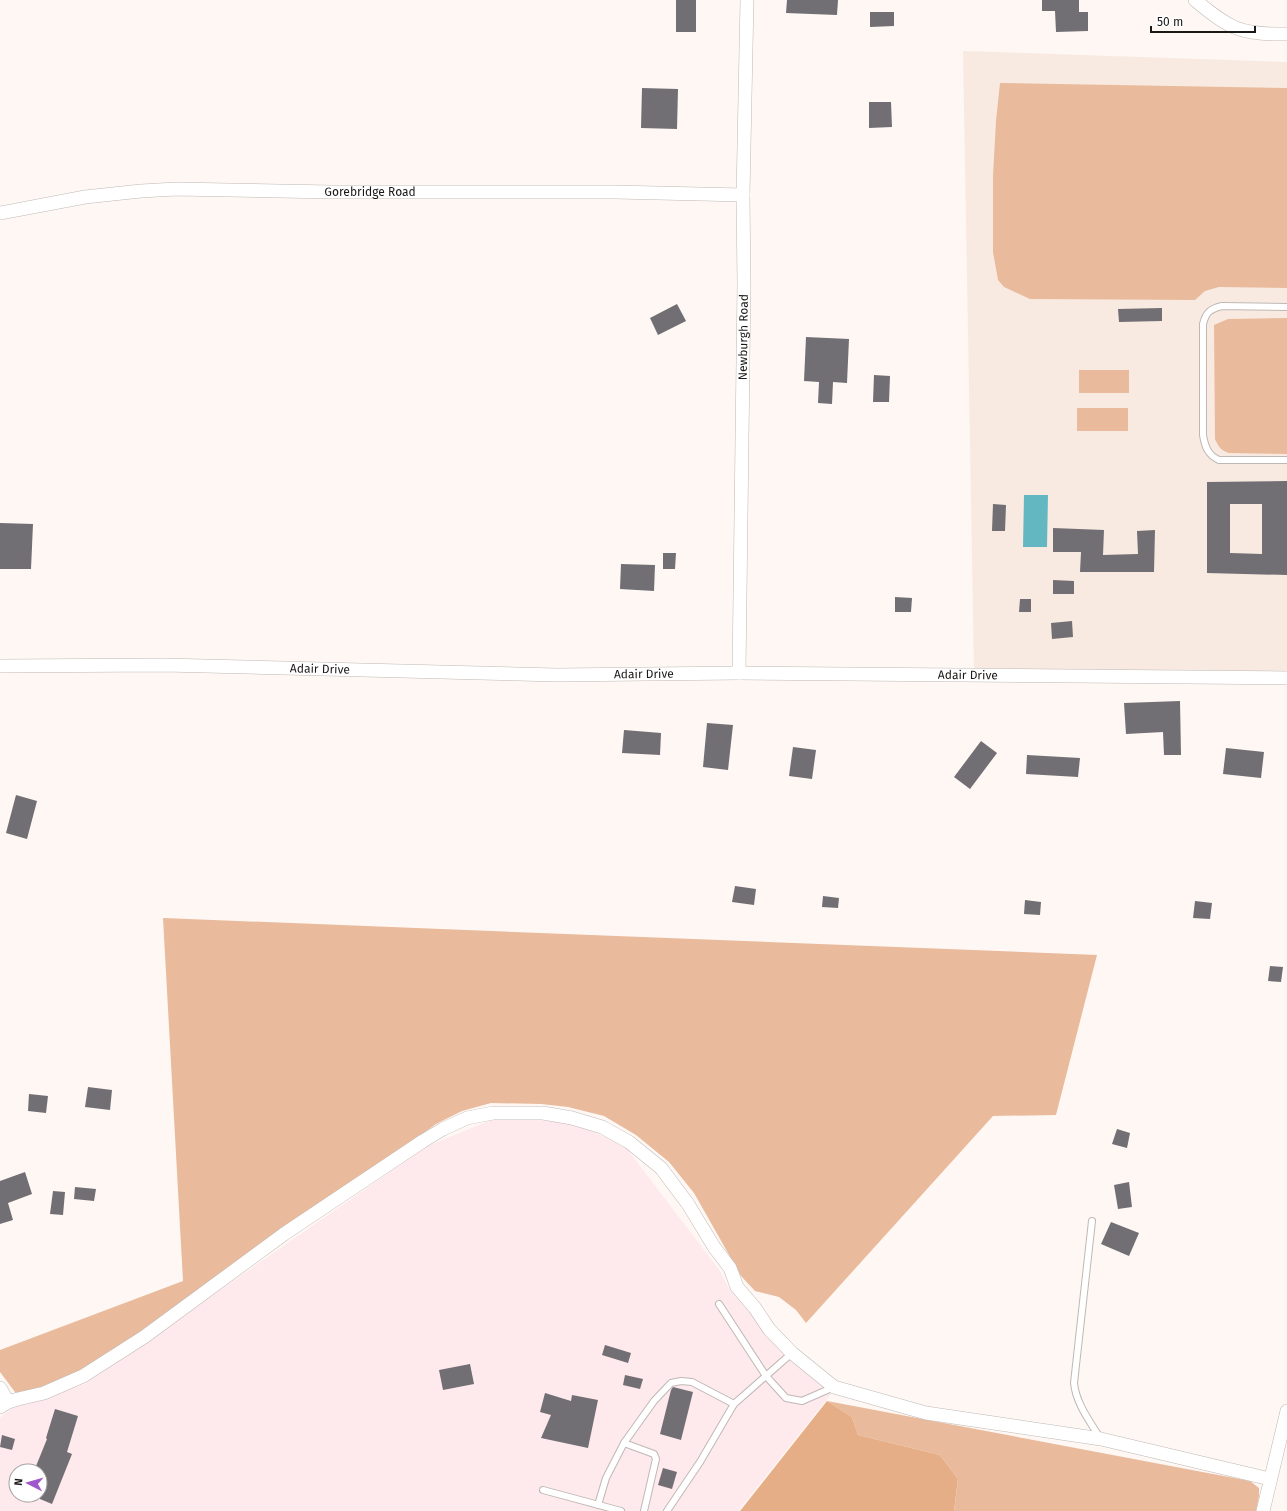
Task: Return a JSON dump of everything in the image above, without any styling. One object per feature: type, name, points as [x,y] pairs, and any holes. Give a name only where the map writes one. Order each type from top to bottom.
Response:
[{"type":"street","name":"Newburgh Road","points":[[739,673],[744,284],[743,195],[747,0]]},
{"type":"street","points":[[1195,0],[1218,20],[1230,27],[1250,33],[1287,34]]},
{"type":"street","name":"Gorebridge Road","points":[[0,213],[85,197],[176,189],[332,192],[615,192],[743,195]]},
{"type":"street","name":"Adair Drive","points":[[0,666],[164,665],[557,675],[739,673],[1287,678]]},
{"type":"street","points":[[0,1388],[4,1405],[44,1393],[83,1376],[144,1337],[284,1234],[443,1129],[467,1118],[494,1113],[543,1113],[572,1118],[602,1127],[629,1142],[661,1168],[688,1204],[714,1247],[730,1268],[737,1287],[755,1308],[769,1329],[792,1353],[834,1387],[926,1413],[1101,1439],[1270,1479]]},
{"type":"street","points":[[1263,1511],[1287,1411]]},
{"type":"lane","points":[[1287,306],[1222,306],[1209,310],[1205,315],[1203,324],[1203,435],[1207,451],[1211,456],[1219,460],[1287,460]]},
{"type":"lane","points":[[1092,1221],[1074,1383],[1075,1392],[1082,1408],[1101,1439]]},
{"type":"lane","points":[[719,1304],[766,1376],[786,1398],[802,1400],[834,1387]]},
{"type":"lane","points":[[667,1511],[700,1462],[734,1404],[792,1353]]},
{"type":"lane","points":[[598,1505],[606,1478],[624,1443],[654,1401],[671,1383],[681,1380],[692,1382],[734,1404]]},
{"type":"lane","points":[[624,1443],[654,1454],[656,1459],[644,1511]]},
{"type":"lane","points":[[543,1490],[620,1511]]},
{"type":"shaded area","points":[[963,51],[1287,62],[1287,674],[974,669]]},
{"type":"shaded area","points":[[1000,83],[1287,88],[1287,288],[1219,287],[1205,291],[1195,300],[1030,299],[1004,287],[998,280],[993,252],[993,176]]},
{"type":"shaded area","points":[[1287,318],[1287,454],[1226,452],[1220,448],[1215,439],[1214,325],[1228,319]]},
{"type":"shaded area","points":[[1079,370],[1129,370],[1129,393],[1079,393]]},
{"type":"shaded area","points":[[1077,408],[1128,408],[1128,431],[1077,431]]},
{"type":"shaded area","points":[[163,918],[1097,955],[1056,1115],[993,1116],[806,1323],[796,1310],[779,1297],[755,1291],[741,1276],[694,1193],[669,1162],[636,1135],[604,1116],[568,1107],[541,1104],[491,1103],[462,1111],[436,1124],[142,1335],[82,1374],[18,1396],[0,1372],[0,1350],[183,1281]]},
{"type":"shaded area","points":[[498,1117],[572,1123],[624,1145],[720,1271],[728,1287],[783,1352],[831,1394],[738,1511],[0,1511],[0,1418],[13,1407],[85,1384],[426,1147]]},
{"type":"shaded area","points":[[827,1401],[1250,1481],[1259,1488],[1256,1511],[954,1511],[958,1479],[940,1455],[858,1435],[852,1417]]},
{"type":"shaded area","points":[[827,1401],[852,1417],[858,1435],[940,1455],[958,1479],[954,1511],[740,1511]]},
{"type":"water","points":[[1024,495],[1048,495],[1047,547],[1023,547]]},
{"type":"building","points":[[676,0],[696,0],[696,32],[676,32]]},
{"type":"building","points":[[787,0],[838,0],[837,15],[786,13]]},
{"type":"building","points":[[1042,0],[1079,0],[1079,12],[1088,12],[1088,31],[1056,32],[1055,11],[1042,11]]},
{"type":"building","points":[[870,12],[894,12],[894,26],[870,27]]},
{"type":"building","points":[[642,88],[678,89],[677,129],[641,128]]},
{"type":"building","points":[[869,102],[891,102],[892,127],[869,128]]},
{"type":"building","points":[[677,304],[686,321],[658,335],[650,318]]},
{"type":"building","points":[[1162,308],[1162,321],[1119,322],[1118,309]]},
{"type":"building","points":[[806,337],[849,339],[847,383],[833,382],[832,404],[818,403],[819,382],[804,381]]},
{"type":"building","points":[[874,375],[890,376],[889,402],[873,402]]},
{"type":"building","points":[[1287,481],[1287,575],[1207,573],[1207,482]],"holes":[[[1230,504],[1262,504],[1262,554],[1230,553]]]},
{"type":"building","points":[[993,504],[1006,505],[1005,531],[992,531]]},
{"type":"building","points":[[0,523],[33,524],[31,569],[0,569]]},
{"type":"building","points":[[1053,528],[1104,530],[1103,555],[1138,554],[1137,531],[1155,530],[1154,572],[1080,572],[1081,552],[1053,552]]},
{"type":"building","points":[[663,553],[676,553],[675,569],[663,569]]},
{"type":"building","points":[[621,564],[655,565],[654,591],[620,589]]},
{"type":"building","points":[[1053,580],[1074,581],[1074,594],[1053,594]]},
{"type":"building","points":[[895,597],[912,598],[911,612],[895,612]]},
{"type":"building","points":[[1020,599],[1031,599],[1031,612],[1019,612]]},
{"type":"building","points":[[1072,621],[1073,637],[1052,639],[1051,623]]},
{"type":"building","points":[[1180,701],[1181,755],[1164,755],[1163,732],[1126,734],[1124,703]]},
{"type":"building","points":[[707,723],[733,725],[728,770],[703,767]]},
{"type":"building","points":[[624,730],[661,733],[660,755],[622,753]]},
{"type":"building","points":[[981,741],[997,753],[970,789],[954,777]]},
{"type":"building","points":[[793,747],[816,750],[812,779],[789,776]]},
{"type":"building","points":[[1226,748],[1264,752],[1261,778],[1223,774]]},
{"type":"building","points":[[1027,755],[1080,758],[1078,777],[1026,774]]},
{"type":"building","points":[[16,795],[37,801],[27,839],[6,833]]},
{"type":"building","points":[[735,886],[756,889],[754,905],[732,902]]},
{"type":"building","points":[[823,896],[839,898],[838,908],[822,907]]},
{"type":"building","points":[[1025,900],[1041,902],[1040,915],[1024,914]]},
{"type":"building","points":[[1195,901],[1212,903],[1210,919],[1193,918]]},
{"type":"building","points":[[1270,966],[1283,967],[1281,982],[1268,981]]},
{"type":"building","points":[[88,1087],[112,1090],[110,1110],[85,1107]]},
{"type":"building","points":[[29,1094],[48,1096],[46,1113],[28,1111]]},
{"type":"building","points":[[1117,1129],[1130,1133],[1127,1148],[1112,1144]]},
{"type":"building","points":[[25,1172],[32,1194],[8,1203],[13,1220],[0,1224],[0,1181]]},
{"type":"building","points":[[1129,1182],[1132,1207],[1118,1209],[1114,1185]]},
{"type":"building","points":[[75,1187],[96,1189],[94,1201],[74,1199]]},
{"type":"building","points":[[53,1191],[65,1192],[63,1215],[50,1214]]},
{"type":"building","points":[[1111,1222],[1139,1233],[1129,1256],[1101,1244]]},
{"type":"building","points":[[605,1345],[631,1353],[628,1363],[602,1355]]},
{"type":"building","points":[[470,1364],[474,1384],[443,1390],[439,1370]]},
{"type":"building","points":[[625,1375],[643,1379],[640,1389],[623,1385]]},
{"type":"building","points":[[673,1387],[693,1392],[681,1440],[660,1434]]},
{"type":"building","points":[[545,1393],[571,1401],[572,1395],[598,1400],[588,1448],[541,1438],[551,1415],[540,1412]]},
{"type":"building","points":[[55,1409],[78,1416],[67,1452],[72,1454],[52,1504],[48,1502],[48,1463],[37,1463],[47,1439],[46,1438]]},
{"type":"building","points":[[2,1435],[15,1439],[12,1450],[0,1447]]},
{"type":"building","points":[[663,1468],[677,1472],[672,1489],[658,1485]]}]
